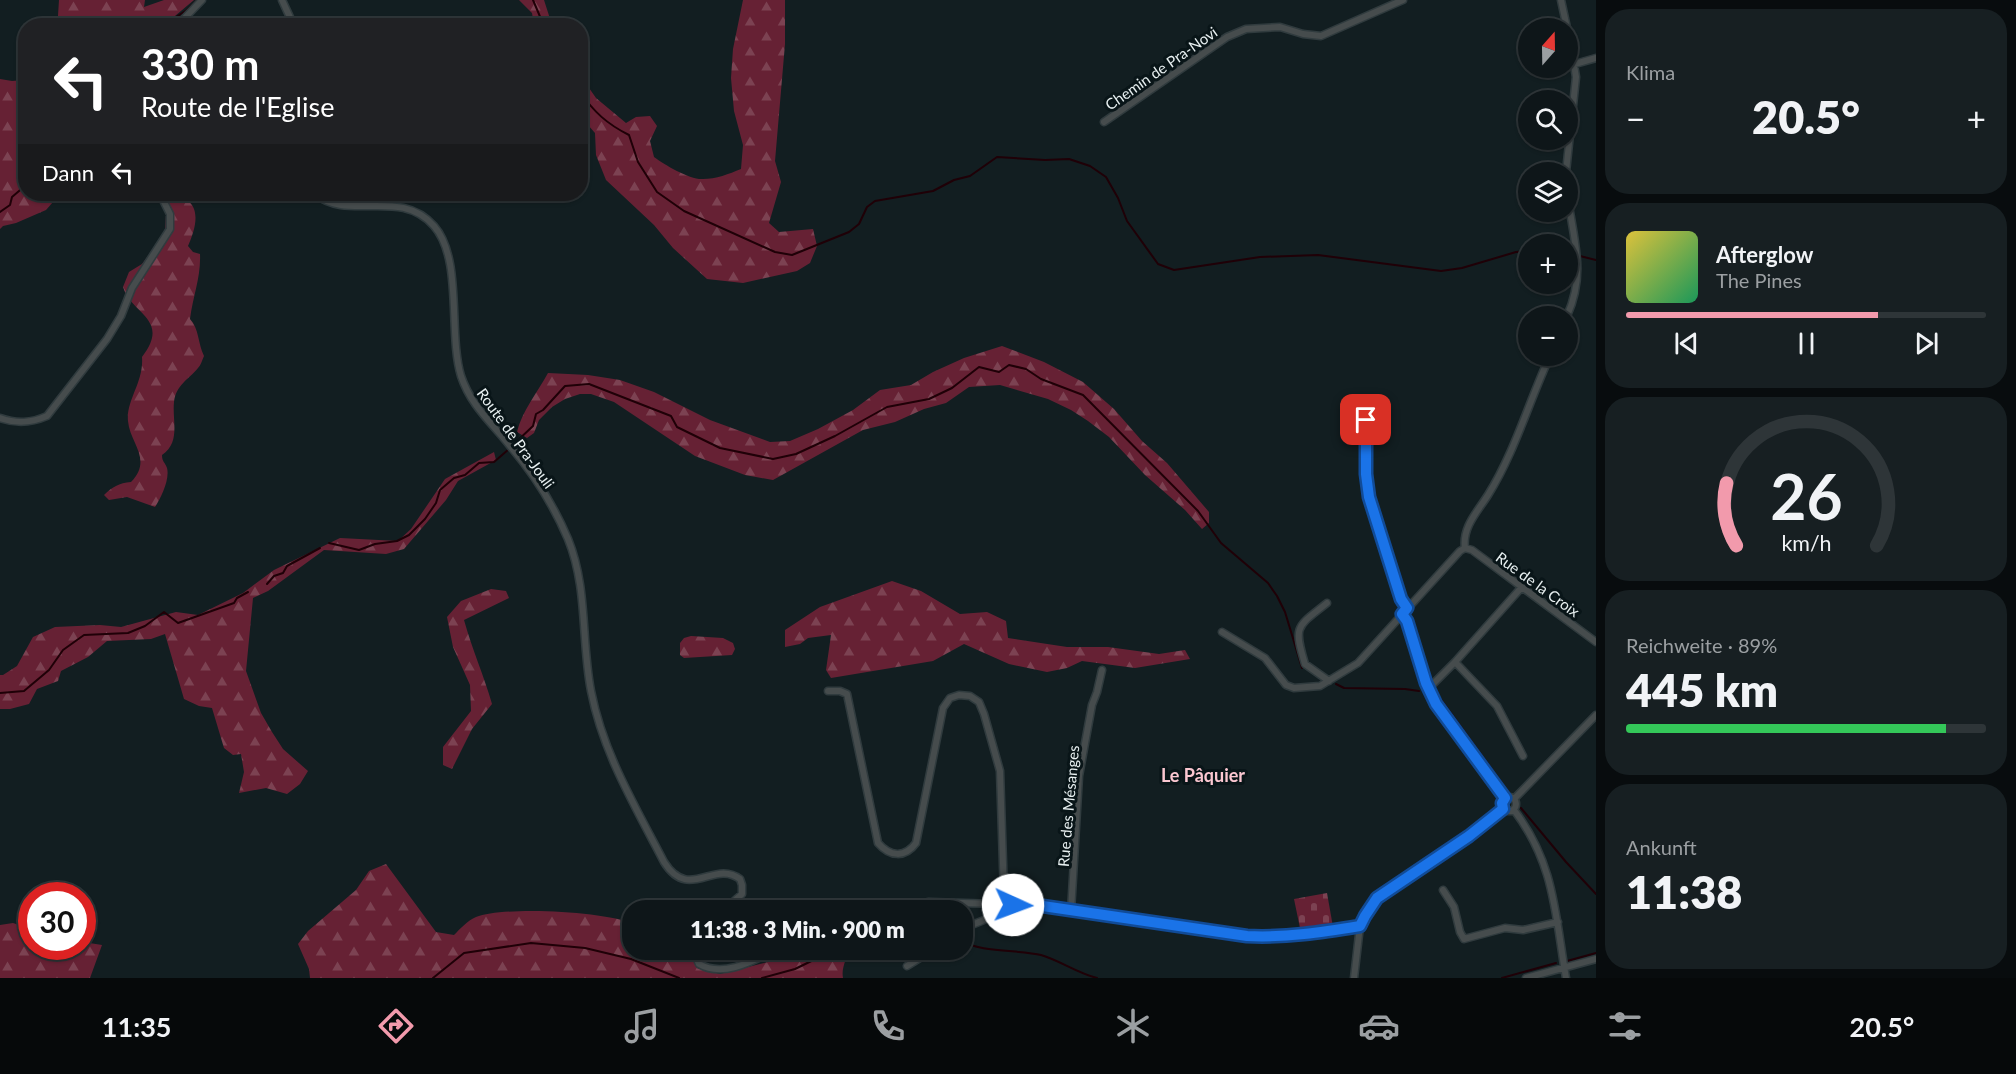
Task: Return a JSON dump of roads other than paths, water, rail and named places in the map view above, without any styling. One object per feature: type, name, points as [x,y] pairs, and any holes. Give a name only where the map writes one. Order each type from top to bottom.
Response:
[{"type":"street","points":[[185,18],[202,0]]},
{"type":"street","points":[[282,0],[290,18]]},
{"type":"street","name":"Chemin de Pra-Novi","points":[[1104,122],[1227,37],[1246,29],[1280,27],[1303,34],[1322,36],[1403,0]]},
{"type":"street","points":[[1561,0],[1565,18]]},
{"type":"street","points":[[1578,63],[1596,58]]},
{"type":"street","points":[[1567,162],[1576,78]]},
{"type":"street","points":[[0,418],[22,423],[47,416],[107,339],[121,316],[132,288],[170,230],[170,214],[164,201]]},
{"type":"street","name":"Route de Pra-Jouli","points":[[327,201],[340,204],[391,205],[407,208],[427,219],[441,237],[450,265],[457,356],[466,388],[481,414],[511,446],[535,482],[558,519],[573,554],[583,599],[590,688],[603,740],[644,825],[672,874],[683,880],[728,873],[740,879],[742,885],[742,894],[735,900]]},
{"type":"street","points":[[1571,306],[1577,288],[1577,255],[1572,222]]},
{"type":"street","points":[[1222,632],[1265,658],[1286,685],[1294,688],[1320,686],[1358,663],[1465,548],[1465,536],[1469,525],[1500,472],[1546,366]]},
{"type":"street","points":[[1366,408],[1366,474],[1369,497],[1429,688],[1443,714],[1505,798]]},
{"type":"street","name":"Rue de la Croix","points":[[1465,548],[1472,550],[1596,642]]},
{"type":"street","points":[[1429,688],[1521,588]]},
{"type":"street","points":[[1326,603],[1300,624],[1297,632],[1305,664],[1329,681]]},
{"type":"street","points":[[1455,662],[1497,706],[1523,756]]},
{"type":"street","name":"Rue des Mésanges","points":[[1071,911],[1079,776],[1092,705],[1102,670]]},
{"type":"street","points":[[828,691],[840,691],[847,694],[878,843],[885,851],[894,854],[911,850],[916,843],[943,708],[950,698],[959,695],[970,696],[979,702],[1000,771],[1004,895],[1002,903],[994,914],[973,926]]},
{"type":"street","points":[[1514,799],[1596,715]]},
{"type":"street","points":[[1505,798],[1514,799]]},
{"type":"street","points":[[1503,809],[1502,803],[1505,798]]},
{"type":"street","points":[[1514,799],[1516,804],[1514,810]]},
{"type":"street","points":[[1503,809],[1509,812],[1514,810]]},
{"type":"street","points":[[1354,978],[1360,926],[1377,898],[1469,836],[1503,809]]},
{"type":"street","points":[[1514,810],[1534,840],[1552,888],[1566,978]]},
{"type":"street","points":[[1443,890],[1454,907],[1464,939],[1505,928],[1522,930],[1558,922]]},
{"type":"street","points":[[973,903],[1036,905],[1270,938],[1360,926]]},
{"type":"street","points":[[1526,978],[1596,959]]},
{"type":"street","points":[[697,960],[699,964],[721,971],[753,960]]},
{"type":"street","points":[[907,966],[917,960]]},
{"type":"waterway","points":[[174,18],[197,0]]},
{"type":"waterway","points":[[533,0],[541,18]]},
{"type":"waterway","points":[[588,103],[602,117],[629,135],[638,162],[657,192],[684,211],[775,252],[792,255],[849,232],[859,224],[867,207],[875,201],[933,191],[954,180],[970,176],[997,157],[1069,159],[1090,166],[1106,177],[1127,221],[1158,264],[1174,270],[1260,257],[1318,255],[1441,271],[1462,268],[1518,252]]},
{"type":"waterway","points":[[0,212],[10,205],[12,197],[18,192]]},
{"type":"waterway","points":[[1578,256],[1596,260]]},
{"type":"waterway","points":[[515,443],[533,426],[536,414],[543,410],[565,386],[589,384],[671,416],[677,427],[720,448],[773,459],[796,454],[835,436],[887,407],[929,399],[952,388],[979,367],[999,372],[1009,365],[1026,369],[1041,379],[1083,395],[1198,511],[1221,543],[1268,583],[1285,612],[1302,668]]},
{"type":"waterway","points":[[329,543],[359,550],[375,544],[397,541],[409,535],[425,519],[436,503],[440,490],[454,478],[465,475],[479,463],[494,462],[509,449]]},
{"type":"waterway","points":[[267,584],[274,576],[283,573],[287,566],[320,548]]},
{"type":"waterway","points":[[0,693],[24,691],[49,670],[63,650],[84,635],[128,633],[145,626],[164,612],[178,623],[234,603],[237,598],[248,592]]},
{"type":"waterway","points":[[1336,684],[1344,688],[1419,691]]},
{"type":"waterway","points":[[1440,698],[1507,790]]},
{"type":"waterway","points":[[1521,808],[1596,894]]},
{"type":"waterway","points":[[433,978],[464,953],[531,943],[585,948],[631,959],[679,978]]},
{"type":"waterway","points":[[973,946],[1041,955],[1097,978]]},
{"type":"waterway","points":[[1567,961],[1596,953]]},
{"type":"waterway","points":[[762,978],[795,969],[813,960]]},
{"type":"waterway","points":[[1502,978],[1556,963]]},
{"type":"district","name":"Le Pâquier","points":[[1203,775]]}]
